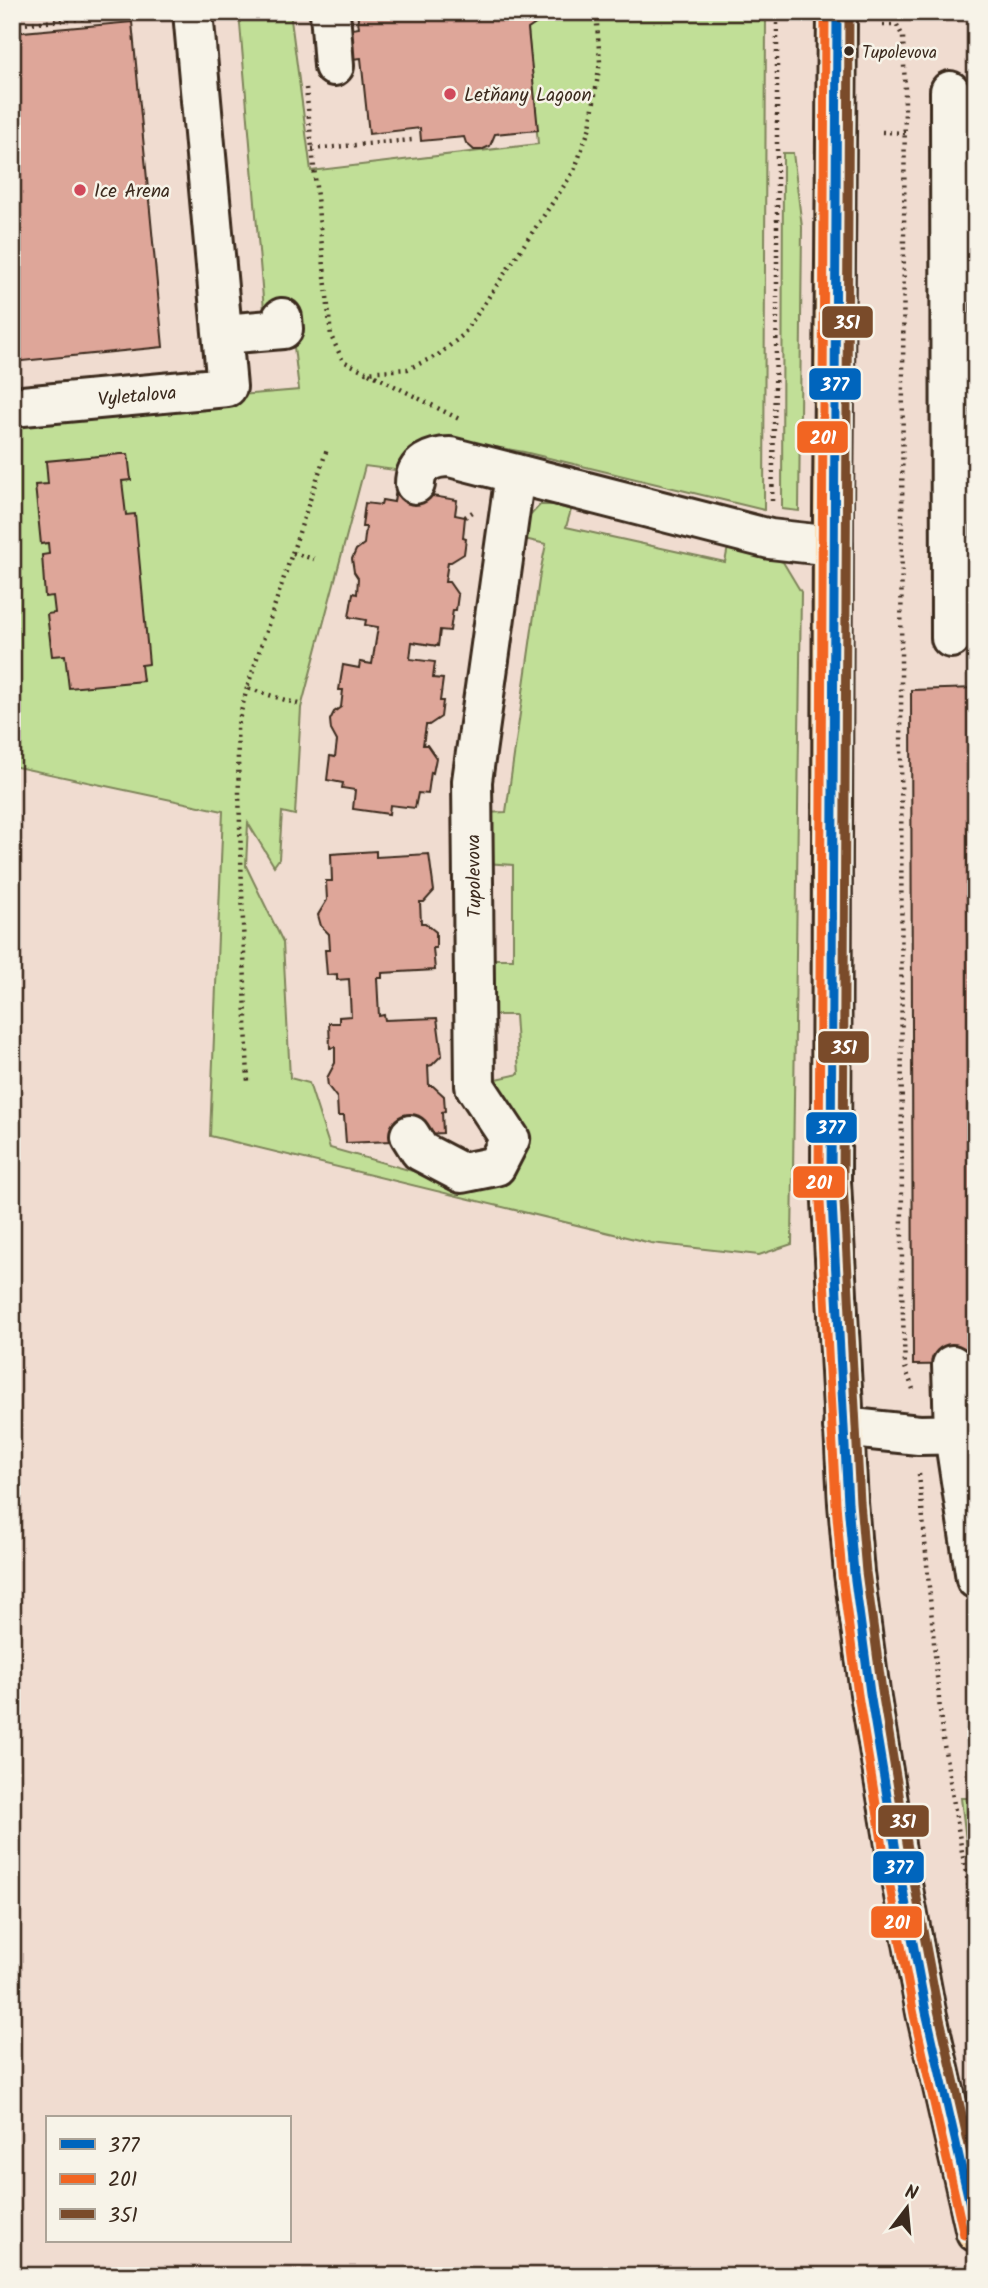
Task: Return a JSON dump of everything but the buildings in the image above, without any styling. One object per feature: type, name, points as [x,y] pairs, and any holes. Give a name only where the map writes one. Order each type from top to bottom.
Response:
[{"type":"main road","points":[[837,12],[831,1182],[843,1427],[854,1573],[870,1693],[926,2012],[976,2232]]},
{"type":"street","points":[[193,12],[224,343],[283,329],[282,318]]},
{"type":"street","points":[[320,72],[330,12]]},
{"type":"street","points":[[951,638],[958,104]]},
{"type":"street","name":"Vyletalova","points":[[12,407],[228,387],[224,343]]},
{"type":"street","points":[[415,484],[415,475],[423,463],[438,457],[450,457],[770,539],[834,547]]},
{"type":"street","name":"Tupolevova","points":[[410,1135],[420,1151],[462,1173],[496,1166],[510,1139],[475,1086],[472,781],[515,474]]},
{"type":"street","points":[[953,1365],[965,1435],[976,1578]]},
{"type":"street","points":[[843,1427],[919,1435],[965,1435]]},
{"type":"path","points":[[12,25],[158,12]]},
{"type":"path","points":[[366,372],[408,369],[438,355],[463,335],[574,171],[590,127],[600,62],[596,12]]},
{"type":"path","points":[[770,539],[777,313],[777,12]]},
{"type":"path","points":[[882,12],[882,25],[897,25],[903,37],[906,133],[901,658],[902,1277],[905,1367],[918,1402]]},
{"type":"path","points":[[320,72],[312,149],[331,335],[343,361],[463,421]]},
{"type":"path","points":[[882,132],[906,133]]},
{"type":"path","points":[[312,149],[412,140]]},
{"type":"path","points":[[248,1084],[237,728],[247,688],[327,449]]},
{"type":"path","points":[[293,553],[314,559]]},
{"type":"path","points":[[247,688],[298,704]]},
{"type":"path","points":[[919,1474],[942,1733],[961,1852],[976,1922]]},
{"type":"green space","points":[[239,12],[290,12],[311,171],[538,144],[528,29],[537,23],[540,12],[766,12],[764,510],[524,452],[450,439],[410,472],[365,466],[301,708],[295,815],[282,812],[279,859],[274,866],[248,823],[246,866],[283,942],[290,1078],[309,1083],[330,1148],[473,1188],[502,1183],[492,1080],[519,1074],[515,1015],[493,1015],[490,959],[513,959],[513,865],[486,863],[483,813],[506,812],[546,544],[520,538],[527,519],[540,505],[554,505],[571,510],[566,527],[725,562],[729,542],[783,562],[801,592],[792,1244],[759,1255],[651,1243],[210,1136],[223,811],[12,766],[12,421],[299,390],[293,338],[265,322]]},
{"type":"green space","points":[[783,153],[793,153],[802,227],[799,511],[782,509]]},
{"type":"green space","points":[[961,1798],[976,1798],[976,1845],[971,1860],[968,1857]]},
{"type":"transit line","name":"201","points":[[825,12],[819,1182],[836,1504],[842,1575],[858,1695],[886,1865],[914,2015],[964,2235]]},
{"type":"transit line","name":"377","points":[[837,12],[831,1182],[848,1503],[870,1693],[898,1863],[926,2012],[976,2231]]},
{"type":"transit line","name":"351","points":[[849,12],[843,1182],[860,1502],[866,1572],[882,1691],[910,1861],[938,2010],[976,2176]]},
{"type":"place","name":"Tupolevova","points":[[849,51]]},
{"type":"place","name":"Letňany Lagoon","points":[[450,94]]},
{"type":"place","name":"Ice Arena","points":[[80,190]]}]
